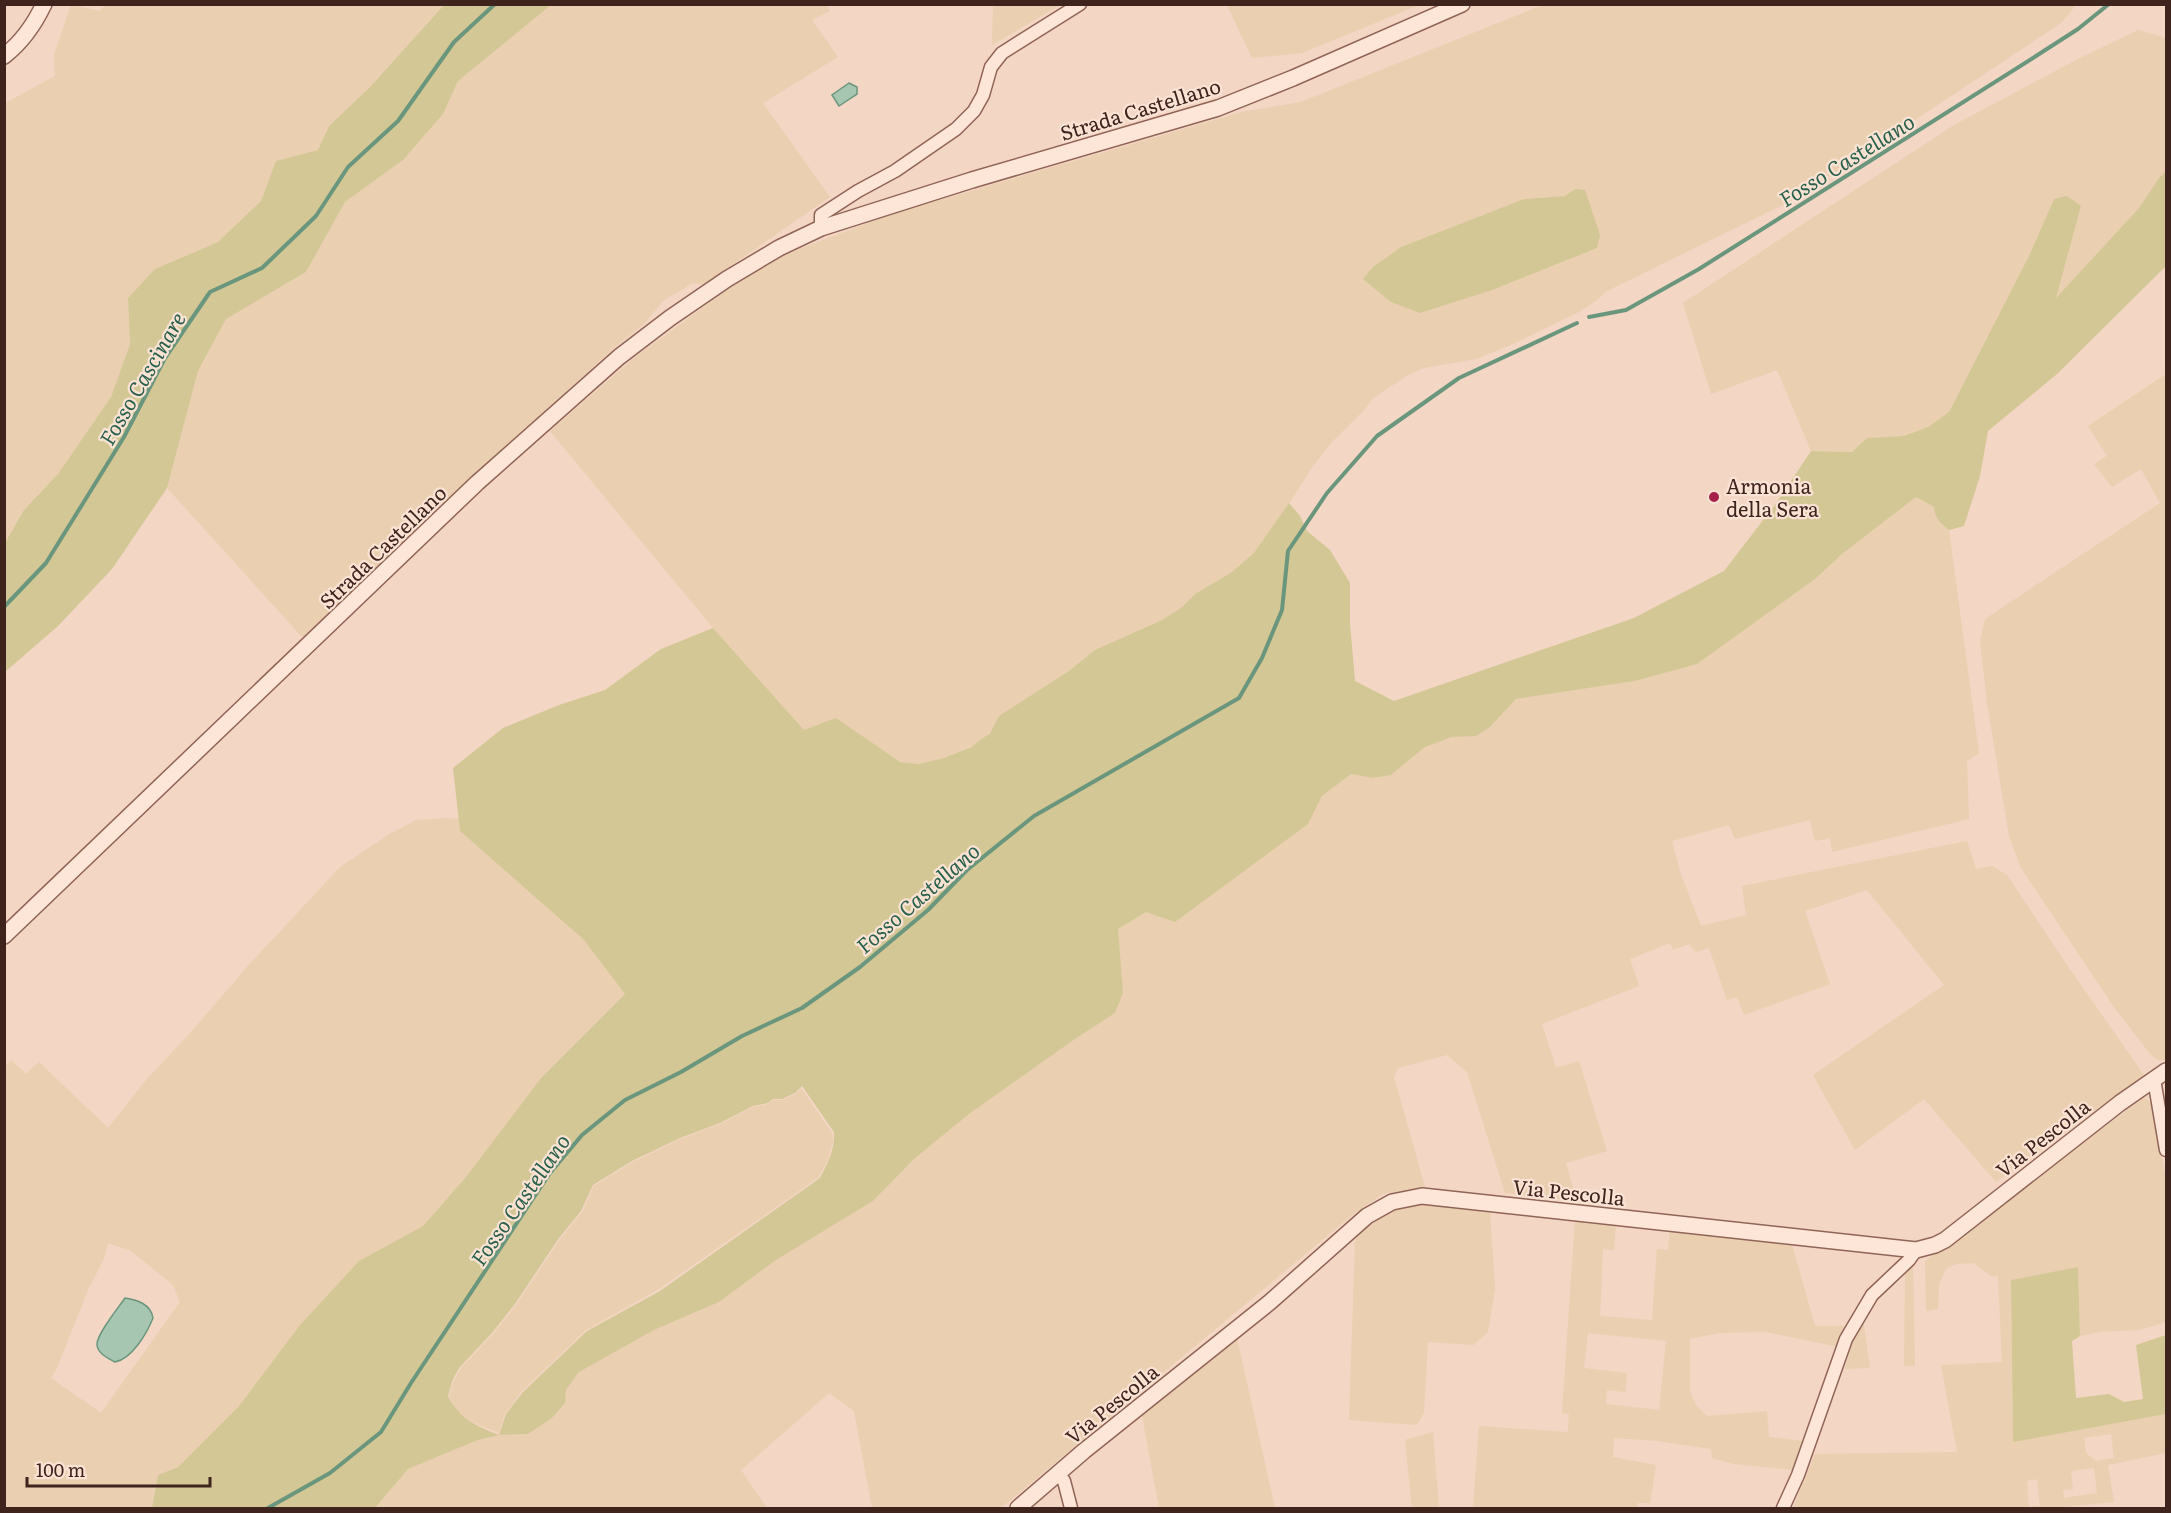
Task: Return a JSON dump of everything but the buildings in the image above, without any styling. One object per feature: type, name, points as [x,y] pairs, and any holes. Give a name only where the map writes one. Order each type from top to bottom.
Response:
[{"type":"street","points":[[4,57],[39,16],[44,4]]},
{"type":"street","points":[[821,228],[820,215],[895,171],[956,129],[974,111],[983,95],[991,68],[1002,53],[1080,4]]},
{"type":"street","name":"Strada Castellano","points":[[4,936],[477,483],[594,379],[670,318],[727,279],[779,248],[821,228],[950,186],[1218,108],[1293,78],[1462,4]]},
{"type":"street","points":[[2160,1075],[2166,1150]]},
{"type":"street","name":"Via Pescolla","points":[[1018,1509],[1270,1302],[1367,1216],[1392,1202],[1422,1196],[1916,1250],[1945,1240],[2120,1102],[2160,1075]]},
{"type":"street","points":[[1783,1509],[1802,1464],[1846,1339],[1872,1295],[1909,1260],[1916,1250]]},
{"type":"street","points":[[1058,1474],[1064,1481],[1071,1509]]},
{"type":"shaded area","points":[[106,4],[444,5],[370,87],[329,126],[318,150],[276,161],[261,201],[218,242],[155,269],[128,298],[130,344],[111,397],[58,474],[24,510],[5,543],[5,103],[55,76],[54,55],[71,5],[100,11]]},
{"type":"shaded area","points":[[993,4],[1060,5],[992,45]]},
{"type":"shaded area","points":[[444,5],[551,5],[458,81],[443,114],[403,160],[345,202],[306,272],[226,319],[198,371],[167,488],[112,569],[58,626],[5,672],[5,543],[24,510],[58,474],[111,397],[130,344],[128,298],[155,269],[218,242],[261,201],[276,161],[318,150],[329,126],[370,87]]},
{"type":"shaded area","points":[[551,5],[827,5],[830,11],[812,20],[838,57],[763,103],[830,197],[703,285],[693,283],[664,300],[645,323],[614,348],[465,483],[304,639],[167,488],[198,371],[226,319],[306,272],[345,202],[403,160],[443,114],[458,81]]},
{"type":"shaded area","points":[[1227,5],[1419,5],[1302,53],[1252,58]]},
{"type":"shaded area","points":[[1543,5],[2076,5],[2061,23],[1799,197],[1607,291],[1579,312],[1513,344],[1476,359],[1424,368],[1408,375],[1372,399],[1332,442],[1254,553],[1232,572],[1195,594],[1181,608],[1162,620],[1095,650],[1069,671],[999,716],[990,732],[980,742],[944,758],[919,764],[900,762],[883,752],[804,730],[713,628],[550,431],[634,358],[739,281],[783,255],[892,214],[1242,112],[1301,102]],"holes":[[[1575,189],[1600,235],[1597,248],[1492,290],[1373,267],[1401,247],[1524,199],[1565,196]]]},
{"type":"shaded area","points":[[2138,30],[2166,38],[2166,171],[2139,208],[2055,299],[2081,207],[2054,199],[2029,256],[1949,412],[1928,427],[1904,436],[1867,438],[1852,452],[1811,451],[1777,370],[1711,394],[1683,303],[1954,125]]},
{"type":"shaded area","points":[[849,83],[857,87],[857,94],[839,106],[832,95]]},
{"type":"shaded area","points":[[2166,171],[2166,266],[2057,374],[1988,431],[1980,476],[1964,526],[1949,530],[1938,520],[1934,507],[1916,497],[1842,554],[1815,579],[1697,664],[1635,681],[1516,699],[1490,727],[1476,736],[1452,737],[1425,747],[1391,775],[1373,778],[1351,774],[1322,796],[1308,824],[1175,922],[1146,912],[1118,929],[1123,993],[1115,1013],[969,1114],[914,1159],[873,1201],[776,1260],[719,1302],[654,1330],[579,1372],[566,1390],[565,1403],[552,1418],[528,1434],[499,1435],[478,1440],[408,1469],[375,1508],[152,1508],[158,1475],[178,1467],[239,1406],[300,1325],[359,1261],[423,1226],[466,1177],[541,1078],[625,994],[583,939],[460,831],[453,768],[503,728],[559,705],[605,690],[661,649],[713,628],[804,730],[836,718],[900,762],[919,764],[944,758],[971,747],[990,733],[999,716],[1069,671],[1095,650],[1162,620],[1181,608],[1195,594],[1232,572],[1254,553],[1289,503],[1300,516],[1307,531],[1330,550],[1350,583],[1350,623],[1355,681],[1394,701],[1634,618],[1724,571],[1777,502],[1811,451],[1852,452],[1867,438],[1904,436],[1928,427],[1949,412],[2029,256],[2054,199],[2067,196],[2081,206],[2056,298],[2139,208]],"holes":[[[802,1086],[834,1132],[832,1150],[820,1178],[660,1291],[587,1331],[523,1392],[506,1414],[499,1435],[469,1421],[458,1411],[448,1396],[453,1379],[459,1368],[515,1304],[559,1238],[581,1211],[593,1185],[632,1161],[680,1138],[720,1123],[753,1106],[768,1103],[773,1099],[782,1099],[795,1093]]]},
{"type":"shaded area","points":[[1575,189],[1585,190],[1600,235],[1597,248],[1492,290],[1420,313],[1391,302],[1363,279],[1373,267],[1401,247],[1524,199],[1565,196]]},
{"type":"shaded area","points":[[2166,374],[2166,1060],[2158,1060],[2151,1055],[2114,1007],[2021,868],[2009,836],[1987,703],[1980,641],[1985,619],[2160,503],[2141,469],[2112,487],[2094,464],[2107,456],[2088,426]]},
{"type":"shaded area","points":[[1916,497],[1934,507],[1941,524],[1949,530],[1979,753],[1967,761],[1969,819],[1832,852],[1830,838],[1815,841],[1810,820],[1735,839],[1729,825],[1672,841],[1680,872],[1701,926],[1746,915],[1742,886],[1967,841],[1976,869],[1992,866],[2007,875],[2144,1075],[1996,1182],[1924,1099],[1855,1150],[1813,1075],[1944,985],[1867,890],[1805,911],[1830,984],[1744,1015],[1737,997],[1727,1000],[1709,948],[1696,952],[1689,944],[1673,950],[1670,943],[1630,959],[1639,986],[1542,1024],[1556,1068],[1579,1061],[1607,1151],[1566,1163],[1577,1201],[1505,1193],[1467,1072],[1447,1055],[1398,1068],[1394,1077],[1425,1187],[1383,1194],[1356,1212],[1001,1508],[872,1508],[854,1411],[829,1393],[741,1470],[767,1508],[375,1508],[408,1469],[478,1440],[499,1435],[528,1434],[552,1418],[565,1403],[566,1390],[579,1372],[654,1330],[719,1302],[776,1260],[873,1201],[914,1159],[969,1114],[1115,1013],[1123,993],[1117,929],[1308,824],[1322,796],[1351,774],[1373,778],[1391,775],[1425,747],[1452,737],[1476,735],[1490,727],[1516,699],[1635,681],[1697,664],[1815,579],[1842,554]]},
{"type":"shaded area","points":[[459,819],[460,831],[583,939],[625,994],[541,1078],[466,1177],[423,1226],[359,1261],[300,1325],[239,1406],[178,1467],[158,1475],[152,1508],[5,1508],[5,1067],[11,1060],[26,1074],[39,1062],[108,1128],[146,1080],[340,867],[388,835],[416,820]],"holes":[[[108,1243],[131,1251],[173,1285],[180,1302],[101,1413],[51,1378],[89,1288],[104,1259]]]},
{"type":"shaded area","points":[[801,1088],[832,1133],[833,1141],[828,1160],[819,1177],[659,1289],[586,1330],[522,1391],[505,1414],[499,1433],[474,1423],[457,1411],[449,1396],[460,1369],[516,1305],[560,1239],[582,1212],[594,1186],[633,1162],[680,1139],[720,1124],[753,1107],[768,1104],[774,1100],[782,1100],[796,1094]]},
{"type":"shaded area","points":[[2146,1098],[2154,1106],[2166,1182],[2166,1322],[2139,1330],[2100,1332],[2080,1336],[2078,1267],[2011,1280],[2013,1441],[2166,1414],[2166,1453],[2108,1465],[2114,1502],[2053,1508],[1793,1508],[1815,1454],[1957,1452],[1941,1365],[2002,1362],[1998,1276],[1991,1276],[1973,1263],[1956,1264],[1946,1269],[1939,1284],[1938,1309],[1926,1311],[1925,1261]],"holes":[[[2111,1434],[2114,1458],[2096,1461],[2086,1453],[2084,1438]],[[2094,1468],[2097,1493],[2064,1498],[2063,1490],[2073,1489],[2071,1471]],[[2037,1479],[2040,1506],[2029,1507],[2027,1481]]]},
{"type":"shaded area","points":[[1418,1204],[1490,1211],[1495,1289],[1488,1332],[1473,1345],[1428,1342],[1424,1412],[1417,1425],[1349,1420],[1357,1235],[1393,1210]]},
{"type":"shaded area","points":[[1575,1219],[1616,1224],[1614,1250],[1603,1249],[1600,1316],[1652,1320],[1657,1249],[1668,1250],[1670,1229],[1791,1241],[1815,1326],[1846,1326],[1839,1347],[1766,1332],[1719,1333],[1690,1339],[1690,1391],[1696,1405],[1707,1416],[1767,1411],[1769,1437],[1803,1441],[1793,1470],[1734,1464],[1712,1458],[1711,1449],[1658,1441],[1614,1438],[1613,1457],[1656,1465],[1650,1503],[1638,1503],[1638,1508],[1473,1508],[1479,1426],[1568,1432],[1569,1414],[1562,1413]],"holes":[[[1588,1333],[1666,1341],[1659,1410],[1606,1404],[1607,1390],[1625,1392],[1627,1373],[1584,1368]]]},
{"type":"shaded area","points":[[1913,1267],[1915,1366],[1904,1366],[1905,1272]]},
{"type":"shaded area","points":[[2078,1267],[2080,1336],[2072,1341],[2076,1398],[2109,1394],[2124,1402],[2143,1399],[2136,1345],[2166,1335],[2166,1414],[2013,1442],[2011,1280]]},
{"type":"shaded area","points":[[125,1298],[146,1306],[153,1318],[143,1338],[133,1351],[115,1362],[99,1351],[97,1345],[104,1328]]},
{"type":"shaded area","points":[[1863,1319],[1870,1368],[1845,1369],[1852,1344]]},
{"type":"shaded area","points":[[1237,1338],[1275,1508],[1159,1508],[1142,1416]]},
{"type":"shaded area","points":[[1433,1432],[1439,1508],[1412,1508],[1405,1440]]},
{"type":"waterway","name":"Fosso Cascinare","points":[[4,607],[46,563],[124,437],[165,358],[210,292],[262,268],[316,216],[348,167],[398,121],[454,42],[495,4]]},
{"type":"waterway","name":"Fosso Castellano","points":[[1589,317],[1626,310],[1699,269],[2078,29],[2109,4]]},
{"type":"waterway","name":"Fosso Castellano","points":[[268,1508],[330,1473],[381,1432],[550,1173],[582,1135],[625,1100],[681,1072],[742,1036],[802,1008],[860,967],[928,910],[967,870],[1034,816],[1239,698],[1262,658],[1282,610],[1288,551],[1327,493],[1377,436],[1459,378],[1577,323]]},
{"type":"place","name":"Armonia della Sera","points":[[1714,497]]}]
